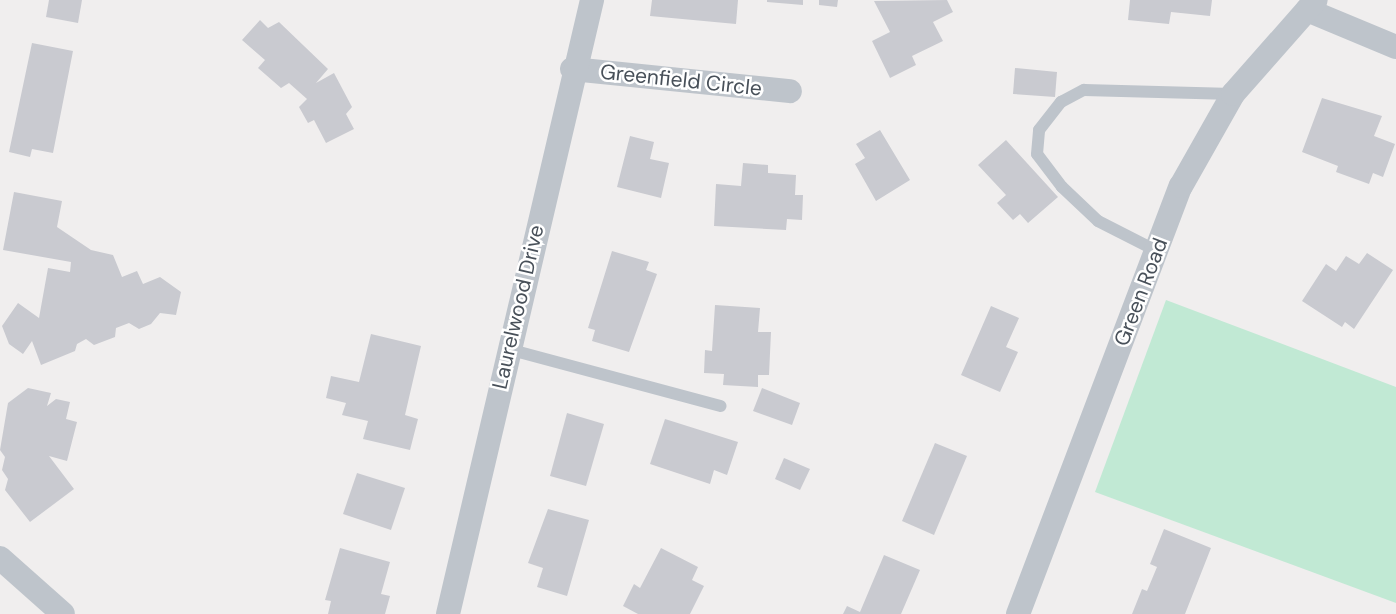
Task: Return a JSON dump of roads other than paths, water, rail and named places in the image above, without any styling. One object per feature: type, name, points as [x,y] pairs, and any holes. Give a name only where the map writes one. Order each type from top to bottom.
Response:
[{"type":"street","name":"Laurelwood Drive","points":[[451,613],[508,349],[572,69],[591,0]]},
{"type":"street","points":[[1311,5],[1396,47]]},
{"type":"street","name":"Green Road","points":[[1018,614],[1181,186],[1233,94],[1311,5]]},
{"type":"street","name":"Greenfield Circle","points":[[572,69],[790,91]]},
{"type":"street","points":[[0,558],[63,614]]},
{"type":"lane","points":[[1157,250],[1098,221],[1062,187],[1037,154],[1039,130],[1060,102],[1084,90],[1233,94]]},
{"type":"lane","points":[[508,349],[720,406]]}]
